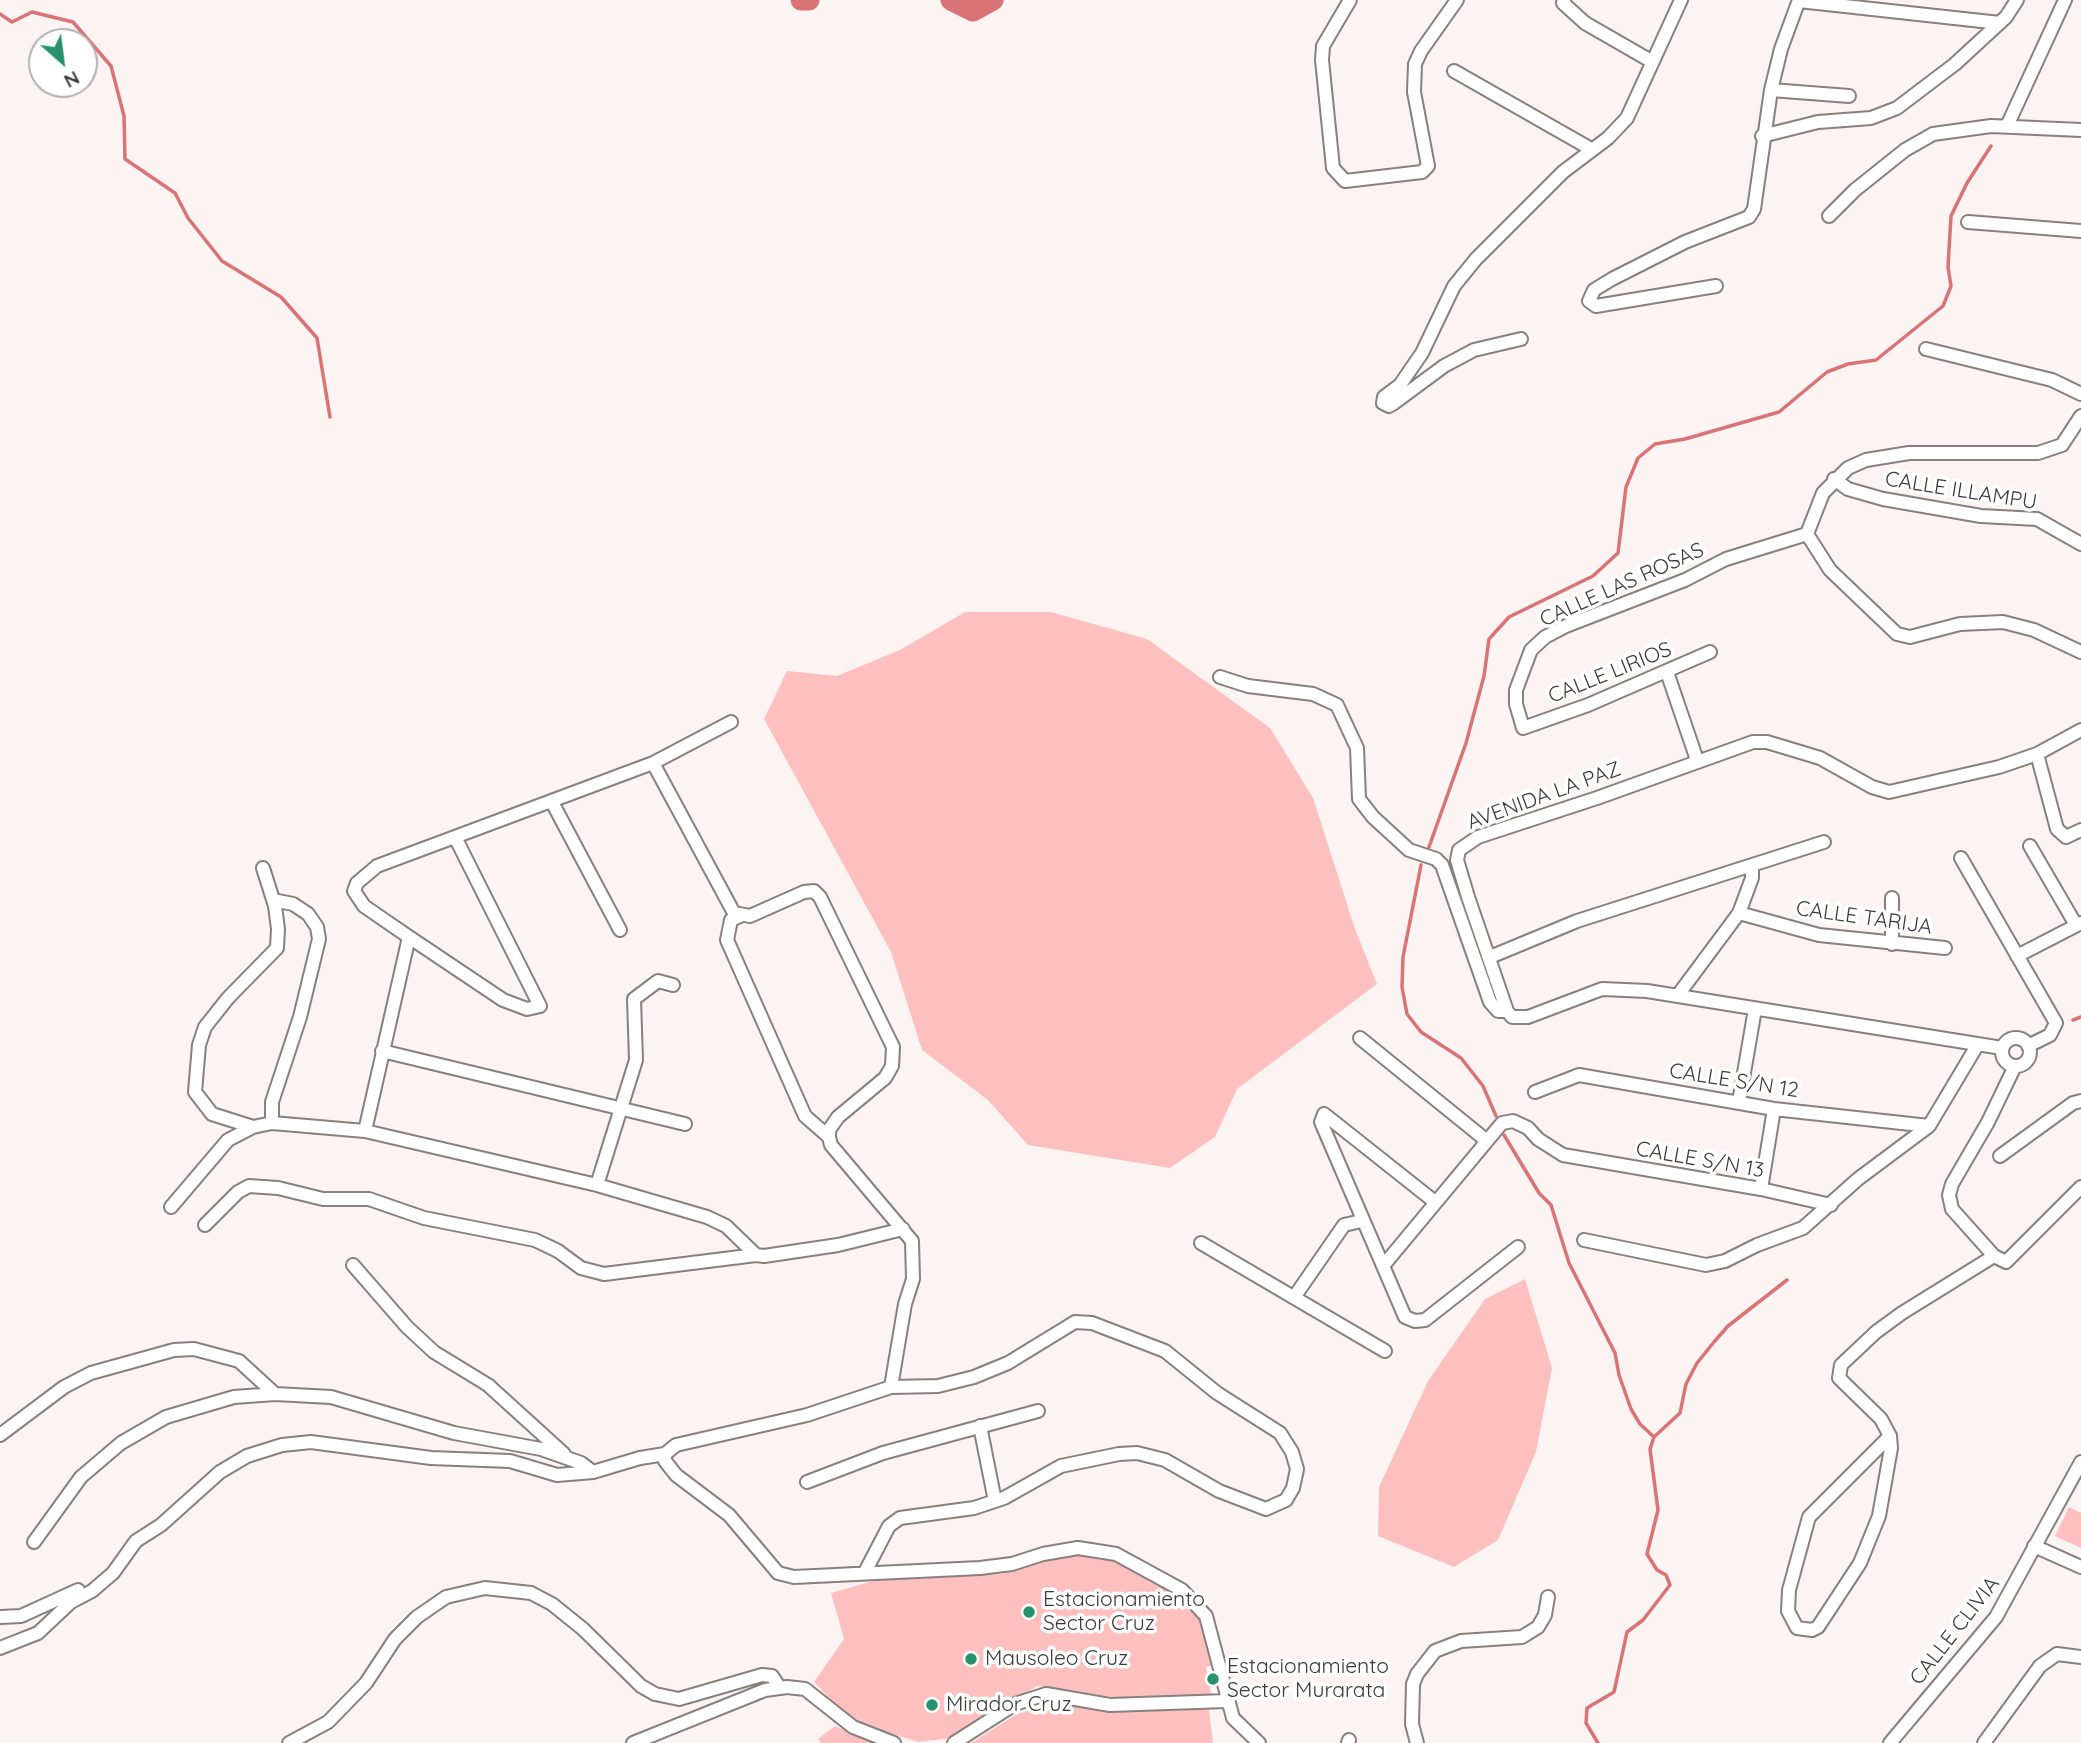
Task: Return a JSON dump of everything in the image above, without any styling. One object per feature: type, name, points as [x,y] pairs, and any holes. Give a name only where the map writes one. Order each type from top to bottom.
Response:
[{"type":"street","points":[[1350,0],[1323,46],[1322,60],[1333,168],[1345,181],[1422,172],[1428,166],[1414,92],[1415,64],[1425,44],[1457,0]]},
{"type":"street","points":[[1564,0],[1563,3],[1585,23],[1651,61]]},
{"type":"street","points":[[1521,338],[1474,350],[1444,366],[1389,406],[1383,403],[1384,397],[1400,385],[1422,353],[1454,286],[1469,268],[1563,172],[1608,138],[1627,118],[1681,0]]},
{"type":"street","points":[[1716,286],[1596,306],[1588,301],[1594,290],[1612,279],[1685,242],[1749,218],[1754,209],[1762,136],[1771,90],[1781,49],[1799,0],[2000,23]]},
{"type":"street","points":[[1762,136],[1818,122],[1871,118],[1897,107],[1955,64],[2000,23],[2017,0]]},
{"type":"street","points":[[2007,126],[2065,0]]},
{"type":"street","points":[[1454,71],[1591,149]]},
{"type":"street","points":[[1771,90],[1849,96]]},
{"type":"street","points":[[1829,216],[1855,190],[1905,150],[1933,134],[1957,129],[2007,126],[2081,130]]},
{"type":"street","points":[[1968,222],[2081,230]]},
{"type":"street","points":[[1926,349],[2052,380],[2081,394]]},
{"type":"street","points":[[2081,416],[2075,440],[2038,453],[1909,453],[1882,456],[1848,468],[1834,479],[1823,493],[1807,534],[1830,570],[1897,634],[1910,637],[1960,624],[2003,622],[2034,630],[2081,653]]},
{"type":"street","name":"CALLE ILLAMPU","points":[[1834,479],[1848,489],[1884,499],[1981,516],[2038,519],[2081,544]]},
{"type":"street","name":"CALLE LAS ROSAS","points":[[1523,728],[1516,704],[1516,690],[1531,650],[1545,638],[1566,626],[1685,580],[1726,559],[1807,534]]},
{"type":"street","name":"CALLE LIRIOS","points":[[1523,728],[1588,705],[1710,652]]},
{"type":"street","points":[[1667,672],[1697,760]]},
{"type":"street","points":[[1220,677],[1248,686],[1313,694],[1337,705],[1357,748],[1359,799],[1373,817],[1409,850],[1436,859],[1442,865],[1490,1002],[1499,1011],[1507,1011],[1513,1017],[1528,1017],[1602,989],[1678,995],[2002,1048],[2014,1038],[2022,1040],[2028,1046]]},
{"type":"street","points":[[455,837],[540,1006],[527,1009],[503,1000],[364,906],[354,891],[356,883],[377,866],[653,763],[731,722]]},
{"type":"street","name":"AVENIDA LA PAZ","points":[[1507,1011],[1457,860],[1459,850],[1467,842],[1753,742],[1767,741],[1820,758],[1872,787],[1889,792],[1999,767],[2037,754],[2081,730]]},
{"type":"street","points":[[2037,754],[2057,829],[2066,837],[2081,830]]},
{"type":"street","points":[[653,763],[728,904],[740,916]]},
{"type":"street","points":[[552,802],[620,930]]},
{"type":"street","points":[[1490,957],[1577,921],[1824,842]]},
{"type":"street","points":[[2017,957],[2078,924],[2030,846]]},
{"type":"street","points":[[1961,858],[2056,1023],[2050,1035],[2028,1046]]},
{"type":"street","points":[[1678,995],[1739,913],[1752,878],[1752,867]]},
{"type":"street","points":[[253,1126],[212,1114],[197,1098],[195,1080],[199,1045],[205,1027],[228,998],[277,948],[278,929],[273,900],[263,868]]},
{"type":"street","points":[[829,1137],[805,1116],[727,940],[731,920],[750,916],[798,894],[814,891],[820,897],[893,1047],[892,1066],[885,1078],[838,1117],[829,1130],[831,1145],[912,1241],[913,1279],[905,1304],[891,1387]]},
{"type":"street","points":[[1892,898],[1892,944]]},
{"type":"street","points":[[272,1123],[272,1102],[300,1017],[319,939],[317,927],[308,914],[293,904],[273,900]]},
{"type":"street","name":"CALLE TARIJA","points":[[1739,913],[1819,935],[1944,948]]},
{"type":"street","points":[[365,1131],[409,937]]},
{"type":"street","points":[[597,1185],[636,1060],[634,999],[658,981],[673,985]]},
{"type":"street","points":[[1739,1102],[1755,1009]]},
{"type":"street","points":[[1360,1038],[1487,1141],[1383,1266]]},
{"type":"street","points":[[1584,1240],[1706,1265],[1717,1264],[1803,1228],[1857,1179],[1929,1126],[1978,1044]]},
{"type":"street","points":[[2000,1259],[1956,1215],[1949,1195],[2015,1066],[2026,1061],[2028,1046]]},
{"type":"street","points":[[2002,1048],[2005,1060],[2015,1066]]},
{"type":"street","points":[[382,1051],[685,1124]]},
{"type":"street","name":"CALLE S/N 12","points":[[1535,1092],[1579,1075],[1774,1109],[1929,1126]]},
{"type":"street","points":[[2000,1156],[2073,1103],[2081,1101]]},
{"type":"street","points":[[1761,1189],[1774,1109]]},
{"type":"street","points":[[1435,1202],[1324,1114],[1321,1122],[1405,1317],[1415,1321],[1425,1320],[1518,1247]]},
{"type":"street","name":"CALLE S/N 13","points":[[1487,1141],[1502,1122],[1513,1121],[1528,1128],[1538,1139],[1563,1155],[1761,1189],[1831,1205]]},
{"type":"street","points":[[171,1208],[228,1140],[253,1126],[272,1123],[365,1131],[597,1185],[707,1217],[726,1226],[756,1255]]},
{"type":"street","points":[[205,1225],[238,1192],[249,1186],[278,1188],[323,1199],[369,1199],[424,1218],[535,1240],[558,1251],[581,1268],[604,1274],[756,1255],[776,1255],[838,1245],[903,1229]]},
{"type":"street","points":[[1890,1436],[1809,1517],[1789,1590],[1788,1611],[1797,1628],[1806,1631],[1818,1627],[1860,1563],[1878,1516],[1891,1448],[1890,1436],[1881,1419],[1839,1378],[1841,1365],[1894,1319],[2000,1259],[2081,1187]]},
{"type":"street","points":[[1296,1296],[1344,1224],[1362,1221]]},
{"type":"street","points":[[1201,1242],[1385,1351]]},
{"type":"street","points":[[353,1265],[407,1327],[434,1352],[488,1385],[567,1457],[593,1472]]},
{"type":"street","points":[[0,1648],[38,1633],[71,1602],[113,1573],[136,1541],[161,1525],[220,1472],[247,1456],[282,1445],[311,1442],[431,1458],[510,1461],[557,1475],[593,1472],[640,1458],[666,1454],[676,1446],[807,1415],[891,1387],[938,1387],[974,1377],[1008,1363],[1074,1322],[1092,1323],[1165,1351],[1217,1393],[1253,1413],[1280,1433],[1292,1452],[1297,1469],[1293,1488],[1286,1500],[1266,1509],[1219,1491],[1165,1460],[1137,1453],[1061,1466],[995,1501],[974,1508],[900,1518],[889,1525],[865,1572]]},
{"type":"street","points":[[0,1435],[64,1387],[91,1373],[174,1350],[194,1349],[239,1361],[275,1394]]},
{"type":"street","points":[[34,1542],[81,1477],[131,1437],[166,1417],[234,1397],[275,1394],[331,1397],[454,1433],[509,1441],[567,1457]]},
{"type":"street","points":[[807,1482],[883,1452],[1038,1411]]},
{"type":"street","points":[[980,1426],[995,1501]]},
{"type":"street","points":[[666,1454],[667,1466],[729,1515],[778,1573],[822,1578],[865,1572],[980,1568],[1012,1564],[1043,1554],[1078,1549],[1116,1554],[1182,1590],[1206,1616],[1214,1636],[1233,1718],[1259,1743]]},
{"type":"street","name":"CALLE CLIVIA","points":[[1890,1743],[1996,1617],[2081,1462]]},
{"type":"street","points":[[2034,1546],[2081,1567]]},
{"type":"street","points":[[0,1616],[21,1616],[80,1589],[99,1584]]},
{"type":"street","points":[[289,1743],[328,1722],[366,1683],[395,1639],[417,1617],[446,1597],[485,1588],[531,1593],[552,1604],[583,1629],[641,1686],[655,1694],[680,1699],[762,1675],[772,1676],[780,1688]]},
{"type":"street","points":[[1417,1743],[1412,1724],[1413,1684],[1429,1658],[1448,1644],[1511,1639],[1532,1632],[1545,1615],[1548,1597]]},
{"type":"street","points":[[1984,1743],[2040,1666],[2057,1654],[2081,1657]]},
{"type":"street","points":[[633,1743],[765,1690],[780,1688],[805,1689],[853,1727],[894,1743]]},
{"type":"street","points":[[954,1743],[966,1738],[1015,1704],[1046,1694],[1110,1704],[1227,1701]]},
{"type":"shaded area","points":[[965,612],[1051,612],[1147,639],[1270,728],[1313,798],[1355,929],[1377,984],[1237,1089],[1215,1137],[1170,1168],[1028,1145],[988,1100],[922,1050],[891,952],[764,719],[787,671],[837,676],[900,650]]},
{"type":"shaded area","points":[[1525,1279],[1552,1368],[1536,1452],[1498,1540],[1454,1567],[1378,1536],[1379,1487],[1428,1381],[1485,1299]]},
{"type":"shaded area","points":[[2069,1507],[2081,1513],[2081,1548],[2055,1536]]},
{"type":"shaded area","points":[[1092,1554],[1117,1560],[1176,1592],[1202,1615],[1216,1665],[1206,1667],[1211,1694],[1121,1698],[1037,1686],[975,1725],[945,1739],[918,1742],[850,1720],[814,1682],[844,1639],[831,1593],[880,1579],[1002,1574],[1058,1556]]},
{"type":"shaded area","points":[[1056,1703],[1110,1710],[1209,1710],[1213,1743],[971,1743],[1017,1714]]},
{"type":"shaded area","points":[[835,1726],[874,1743],[821,1743],[818,1739]]},
{"type":"waterway","points":[[801,0],[809,0]]},
{"type":"waterway","points":[[951,0],[973,11],[993,0]]},
{"type":"waterway","points":[[0,14],[12,22],[32,12],[73,22],[111,66],[124,116],[125,159],[175,193],[188,218],[222,261],[281,297],[317,338],[330,417]]},
{"type":"waterway","points":[[1429,847],[1466,743],[1484,676],[1489,639],[1509,617],[1593,576],[1618,553],[1626,487],[1638,458],[1655,444],[1685,439],[1779,412],[1827,372],[1848,364],[1876,360],[1943,306],[1951,286],[1948,267],[1951,216],[1967,183],[1991,146]]},
{"type":"waterway","points":[[1421,865],[1403,957],[1402,987],[1407,1014],[1421,1032],[1461,1058],[1483,1086],[1496,1116]]},
{"type":"waterway","points":[[2073,1020],[2081,1017]]},
{"type":"waterway","points":[[1504,1135],[1539,1193],[1551,1205],[1569,1263],[1615,1353],[1619,1375],[1631,1409],[1640,1424],[1654,1437]]},
{"type":"waterway","points":[[1598,1743],[1586,1723],[1587,1708],[1614,1692],[1627,1632],[1643,1620],[1670,1585],[1666,1575],[1657,1570],[1647,1554],[1658,1510],[1650,1449],[1654,1437],[1680,1413],[1686,1384],[1697,1363],[1714,1342],[1728,1326],[1787,1280]]},
{"type":"place","name":"Estacionamiento Sector Cruz","points":[[1029,1612]]},
{"type":"place","name":"Mausoleo Cruz","points":[[971,1659]]},
{"type":"place","name":"Estacionamiento Sector Murarata","points":[[1213,1679]]},
{"type":"place","name":"Mirador Cruz","points":[[932,1705]]}]
